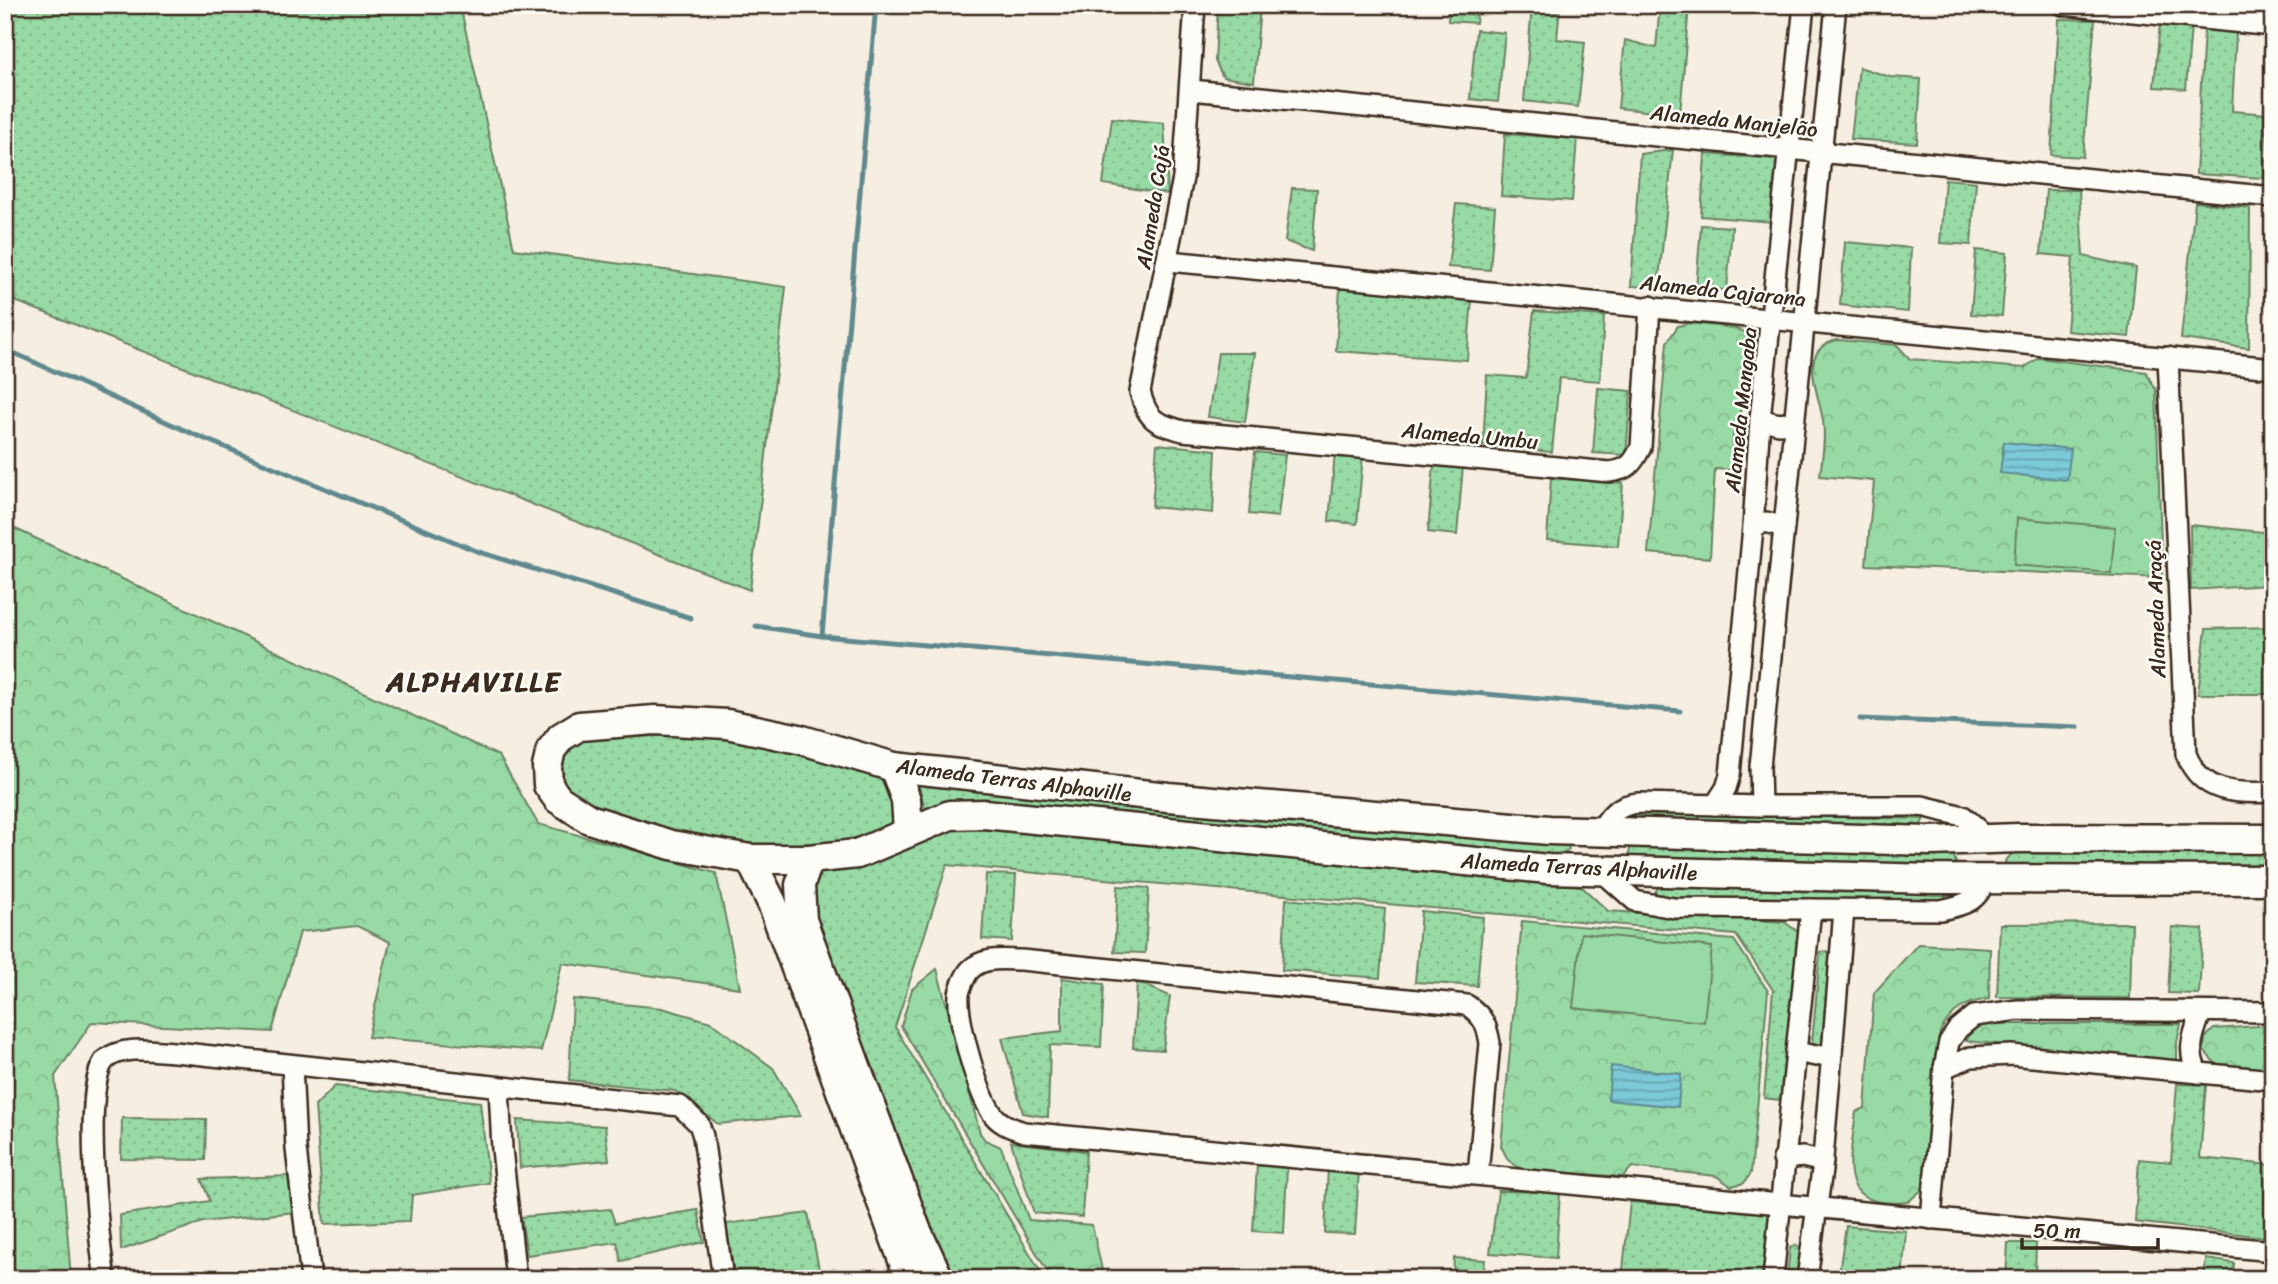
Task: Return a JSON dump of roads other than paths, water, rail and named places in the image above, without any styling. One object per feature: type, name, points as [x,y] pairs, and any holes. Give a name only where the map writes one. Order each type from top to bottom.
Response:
[{"type":"street","name":"Alameda Cajá","points":[[1146,413],[1140,392],[1169,261],[1183,178],[1195,5]]},
{"type":"street","name":"Alameda Mangaba","points":[[1715,805],[1726,788],[1730,775],[1760,419],[1804,5]]},
{"type":"street","points":[[1761,806],[1760,767],[1836,5]]},
{"type":"street","points":[[2063,5],[2273,26]]},
{"type":"street","name":"Alameda Manjelão","points":[[1191,90],[2273,197]]},
{"type":"street","name":"Alameda Cajarana","points":[[1169,261],[2273,368]]},
{"type":"street","name":"Alameda Umbu","points":[[1146,413],[1160,425],[1184,432],[1609,472],[1625,470],[1634,463],[1642,447],[1650,306]]},
{"type":"street","name":"Alameda Araçá","points":[[2168,357],[2186,754],[2193,773],[2209,785],[2240,791],[2273,792]]},
{"type":"street","points":[[1760,419],[1779,424],[1794,422]]},
{"type":"street","points":[[1753,527],[1766,522],[1784,527]]},
{"type":"street","name":"Alameda Terras Alphaville","points":[[2273,839],[1916,841],[1600,833],[1168,797],[894,767],[800,739],[715,723],[602,722],[579,726],[561,737],[551,750],[547,767],[548,785],[558,799],[589,819],[671,845],[750,859],[809,859],[875,849],[908,830],[950,816],[997,815],[1548,869],[1985,878],[2273,880]]},
{"type":"street","points":[[894,767],[906,800],[908,830]]},
{"type":"street","points":[[1654,802],[1761,806],[1936,807],[1963,816],[1975,826],[1983,839],[1985,878],[1982,891],[1973,901],[1956,907],[1921,911],[1654,905],[1635,901],[1600,870],[1600,833],[1613,811],[1624,804],[1654,802]]},
{"type":"street","points":[[750,859],[772,903],[910,1279]]},
{"type":"street","points":[[809,859],[800,885],[802,920],[916,1229],[939,1279]]},
{"type":"street","points":[[1773,1279],[1783,1159],[1811,909]]},
{"type":"street","points":[[1807,1279],[1823,1162],[1844,910]]},
{"type":"street","points":[[1478,1174],[1490,1043],[1487,1025],[1480,1014],[1467,1005],[1021,960],[987,960],[970,970],[959,992],[960,1012],[984,1098],[993,1116],[1006,1126],[1050,1135],[2273,1251]]},
{"type":"street","points":[[1931,1219],[1944,1068],[1949,1042],[1958,1029],[1974,1016],[1994,1011],[2273,1012]]},
{"type":"street","points":[[2198,1073],[2192,1061],[2190,1046],[2200,1013]]},
{"type":"street","points":[[105,1279],[96,1184],[93,1099],[96,1076],[107,1059],[130,1051],[158,1051],[667,1103],[690,1112],[704,1136],[723,1279]]},
{"type":"street","points":[[1796,1052],[1816,1056],[1832,1053]]},
{"type":"street","points":[[1944,1068],[1971,1058],[2011,1055],[2273,1080]]},
{"type":"street","points":[[292,1065],[296,1149],[311,1279]]},
{"type":"street","points":[[499,1087],[502,1149],[516,1279]]},
{"type":"street","points":[[1783,1159],[1803,1157],[1823,1162]]},
{"type":"water","points":[[2004,442],[2071,449],[2067,480],[2000,473]]},
{"type":"water","points":[[1611,1066],[1681,1074],[1678,1107],[1608,1100]]},
{"type":"waterway","points":[[822,636],[876,5]]},
{"type":"waterway","points":[[5,349],[193,434],[479,552],[691,618]]},
{"type":"waterway","points":[[756,626],[822,636],[1680,711]]},
{"type":"waterway","points":[[1860,719],[2078,727]]},
{"type":"district","name":"ALPHAVILLE","points":[[474,681]]}]
